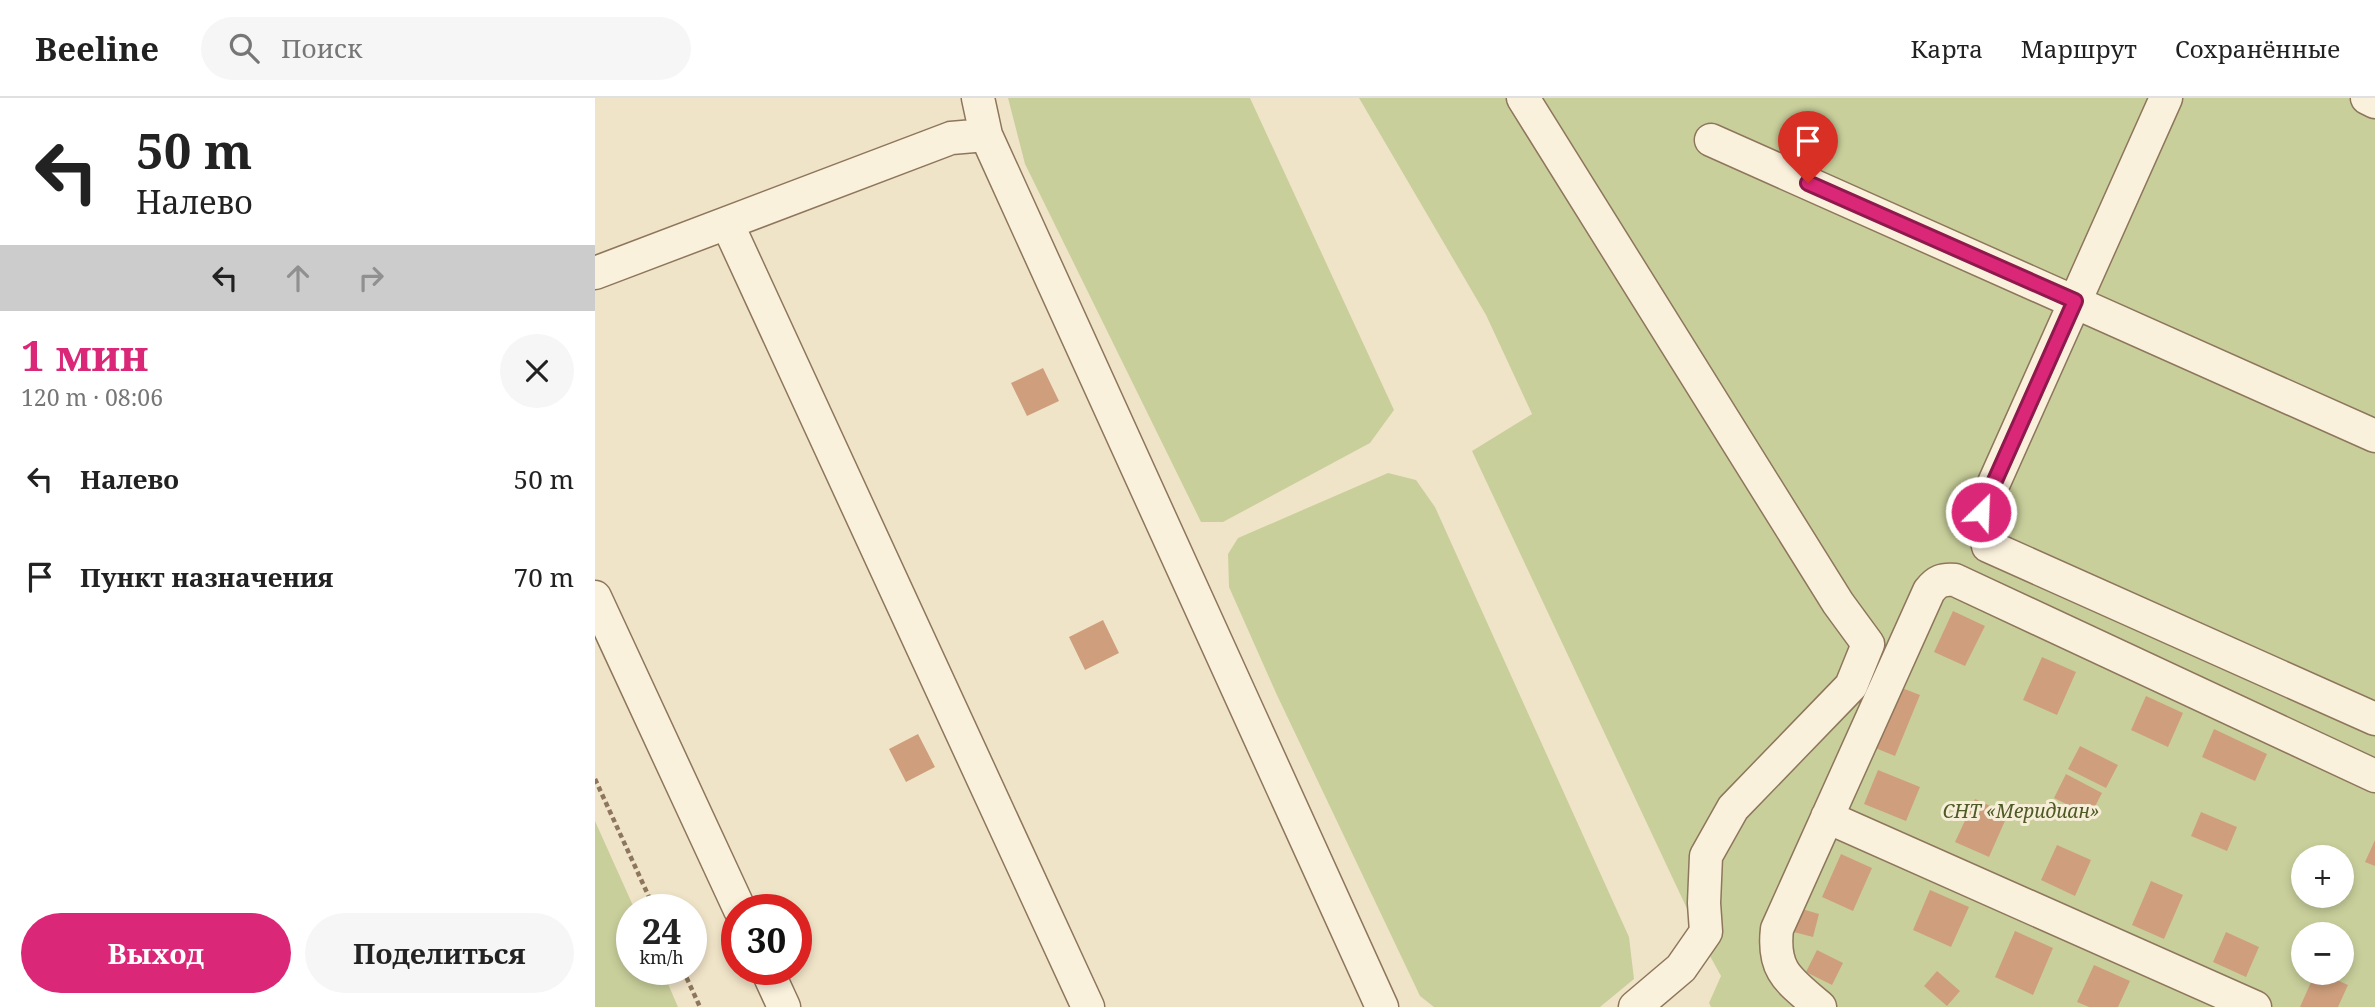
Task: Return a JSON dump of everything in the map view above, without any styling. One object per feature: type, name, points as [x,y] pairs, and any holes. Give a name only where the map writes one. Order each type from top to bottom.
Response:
[{"type":"street","points":[[978,98],[986,135],[1382,1007]]},
{"type":"street","points":[[1523,98],[1839,603],[1868,644],[1851,686],[1733,808],[1706,856],[1706,932],[1681,968],[1635,1007]]},
{"type":"street","points":[[2166,98],[1981,512],[1987,546],[2375,719]]},
{"type":"street","points":[[2367,98],[2375,102]]},
{"type":"street","points":[[595,273],[951,138],[986,135]]},
{"type":"street","points":[[1711,139],[2375,436]]},
{"type":"street","points":[[727,223],[1088,1007]]},
{"type":"street","points":[[1820,1007],[1784,975],[1775,947],[1777,929],[1929,591],[1936,582],[1944,579],[1955,580],[2375,776]]},
{"type":"street","points":[[595,597],[733,894]]},
{"type":"street","points":[[1827,817],[2255,1007]]},
{"type":"street","points":[[774,985],[785,1007]]},
{"type":"path","points":[[595,779],[648,894]]},
{"type":"path","points":[[690,985],[700,1007]]},
{"type":"green space","points":[[1008,98],[1250,98],[1394,410],[1370,443],[1223,522],[1201,522],[1025,164]]},
{"type":"green space","name":"СНТ «Меридиан»","points":[[1359,98],[2375,98],[2375,1007],[1711,1007],[1709,1003],[1721,976],[1472,451],[1532,414],[1486,315]]},
{"type":"green space","points":[[1388,473],[1416,480],[1435,507],[1629,937],[1634,979],[1600,1007],[1434,1007],[1420,996],[1276,693],[1229,587],[1228,554],[1238,538]]},
{"type":"green space","points":[[595,821],[628,894],[616,894],[616,985],[668,985],[678,1007],[595,1007]]},
{"type":"building","points":[[1043,368],[1059,401],[1027,416],[1011,383]]},
{"type":"building","points":[[1953,611],[1985,626],[1965,666],[1934,652]]},
{"type":"building","points":[[1103,620],[1119,653],[1085,670],[1069,637]]},
{"type":"building","points":[[2042,657],[2076,672],[2057,715],[2023,700]]},
{"type":"building","points":[[1892,684],[1920,695],[1895,756],[1868,745]]},
{"type":"building","points":[[2146,696],[2183,713],[2168,747],[2131,730]]},
{"type":"building","points":[[2214,729],[2267,754],[2255,781],[2202,757]]},
{"type":"building","points":[[918,734],[935,767],[906,782],[889,749]]},
{"type":"building","points":[[2080,746],[2118,765],[2106,788],[2068,769]]},
{"type":"building","points":[[1878,770],[1920,787],[1906,821],[1864,804]]},
{"type":"building","points":[[2066,774],[2102,793],[2090,816],[2054,798]]},
{"type":"building","points":[[1975,799],[2008,814],[1989,857],[1955,842]]},
{"type":"building","points":[[2201,812],[2237,827],[2227,851],[2191,836]]},
{"type":"building","points":[[2375,840],[2375,866],[2365,862]]},
{"type":"building","points":[[2057,845],[2091,860],[2075,896],[2041,880]]},
{"type":"building","points":[[1841,854],[1872,868],[1853,911],[1822,897]]},
{"type":"building","points":[[2151,881],[2183,895],[2164,939],[2132,925]]},
{"type":"building","points":[[1930,890],[1969,907],[1951,947],[1913,930]]},
{"type":"building","points":[[1792,906],[1819,914],[1813,937],[1786,930]]},
{"type":"building","points":[[2015,931],[2053,948],[2033,995],[1995,977]]},
{"type":"building","points":[[2226,932],[2259,947],[2246,977],[2213,962]]},
{"type":"building","points":[[1817,950],[1843,963],[1832,985],[1806,972]]},
{"type":"building","points":[[2094,965],[2130,981],[2118,1007],[2089,1007],[2077,1002]]},
{"type":"building","points":[[1937,971],[1960,991],[1947,1006],[1924,986]]},
{"type":"building","points":[[2310,985],[2348,985],[2338,1007],[2300,1007]]},
{"type":"route","points":[[1808,183],[2075,301],[1981,512]]}]
